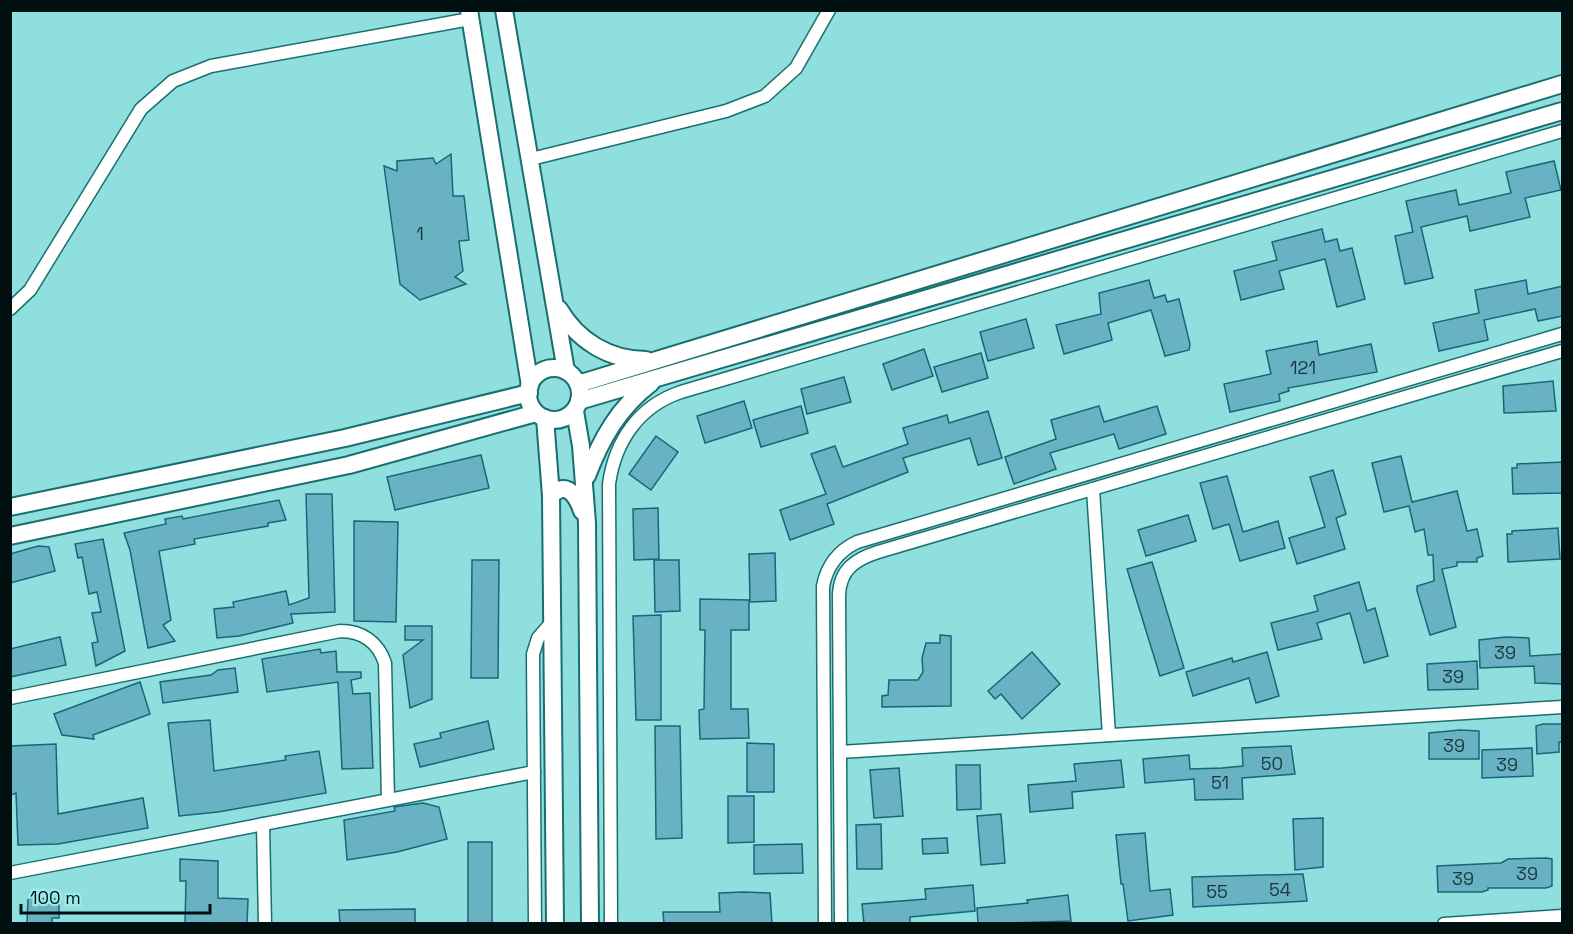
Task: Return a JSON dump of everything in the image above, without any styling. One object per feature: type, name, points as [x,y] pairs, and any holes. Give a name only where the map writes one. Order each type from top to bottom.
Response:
[{"type":"street","points":[[504,10],[566,371],[578,399],[587,523],[590,924]]},
{"type":"street","points":[[531,159],[726,111],[765,96],[796,68],[830,10]]},
{"type":"street","points":[[10,309],[30,290],[141,109],[173,81],[212,66],[470,15],[530,404],[541,416],[551,496],[555,924]]},
{"type":"street","points":[[10,536],[349,465],[541,416],[561,419],[578,399],[662,359],[1563,84]]},
{"type":"street","points":[[578,399],[656,379],[1563,111]]},
{"type":"street","points":[[611,924],[609,484],[615,454],[622,440],[635,422],[652,406],[681,392],[1563,131]]},
{"type":"street","points":[[556,303],[577,334],[608,354],[634,360],[662,359]]},
{"type":"street","points":[[756,330],[760,348]]},
{"type":"street","points":[[825,924],[822,596],[826,574],[839,554],[857,542],[1563,334]]},
{"type":"street","points":[[841,924],[839,588],[844,574],[852,564],[878,552],[1563,351]]},
{"type":"street","points":[[10,507],[345,438],[529,389],[536,376],[545,370],[555,368],[566,371]]},
{"type":"street","points":[[1413,377],[1419,393]]},
{"type":"street","points":[[584,482],[600,444],[617,417],[638,393],[656,379]]},
{"type":"street","points":[[345,438],[349,465]]},
{"type":"street","points":[[551,496],[564,489],[573,492],[587,523]]},
{"type":"street","points":[[1093,489],[1109,735]]},
{"type":"street","points":[[535,924],[533,654],[538,638],[552,622]]},
{"type":"street","points":[[10,698],[340,631],[355,632],[375,644],[386,663],[388,800]]},
{"type":"street","points":[[840,752],[1563,706]]},
{"type":"street","points":[[10,873],[534,772]]},
{"type":"street","points":[[263,824],[265,924]]},
{"type":"street","points":[[1444,924],[1563,916]]},
{"type":"building","points":[[451,154],[453,196],[464,196],[469,240],[459,241],[463,271],[455,277],[466,284],[420,300],[400,284],[384,166],[397,171],[397,161],[433,158],[436,164]]},
{"type":"building","points":[[1554,161],[1561,190],[1525,198],[1530,217],[1470,231],[1467,216],[1421,227],[1433,278],[1405,284],[1395,236],[1413,232],[1406,201],[1456,190],[1459,205],[1511,193],[1506,172]]},
{"type":"building","points":[[1322,229],[1325,242],[1337,239],[1340,251],[1352,248],[1365,299],[1337,307],[1325,259],[1279,271],[1284,289],[1241,300],[1234,271],[1277,260],[1272,242]]},
{"type":"building","points":[[1149,280],[1154,298],[1165,295],[1167,302],[1179,299],[1190,344],[1189,350],[1165,356],[1151,310],[1108,323],[1112,340],[1064,354],[1056,325],[1101,314],[1099,293]]},
{"type":"building","points":[[1526,280],[1528,294],[1563,286],[1563,316],[1538,321],[1535,309],[1484,320],[1488,340],[1439,351],[1433,323],[1479,313],[1475,290]]},
{"type":"building","points":[[1026,319],[1034,348],[988,361],[980,332]]},
{"type":"building","points":[[1317,341],[1319,355],[1371,344],[1377,372],[1288,388],[1289,391],[1279,394],[1280,401],[1230,412],[1224,384],[1271,374],[1266,351]]},
{"type":"building","points":[[924,349],[933,376],[892,390],[883,364]]},
{"type":"building","points":[[981,353],[988,378],[942,392],[934,367]]},
{"type":"building","points":[[844,377],[851,402],[807,414],[801,389]]},
{"type":"building","points":[[1553,381],[1556,411],[1504,413],[1503,386]]},
{"type":"building","points":[[744,401],[752,428],[705,443],[697,416]]},
{"type":"building","points":[[801,406],[808,433],[761,447],[753,420]]},
{"type":"building","points":[[1099,406],[1104,422],[1157,406],[1166,434],[1119,449],[1114,434],[1050,453],[1056,469],[1014,484],[1005,457],[1056,439],[1051,420]]},
{"type":"building","points":[[988,411],[1002,458],[978,465],[970,438],[903,458],[908,472],[827,504],[834,524],[790,540],[780,510],[826,494],[811,454],[835,446],[843,467],[908,444],[903,428],[947,415],[949,423]]},
{"type":"building","points":[[656,436],[678,452],[651,490],[629,474]]},
{"type":"building","points":[[481,455],[489,488],[395,510],[387,477]]},
{"type":"building","points":[[1401,456],[1412,502],[1457,491],[1467,531],[1477,529],[1483,556],[1477,558],[1477,562],[1457,562],[1457,566],[1442,569],[1456,627],[1430,635],[1417,586],[1434,581],[1433,555],[1428,555],[1424,529],[1415,532],[1409,506],[1384,512],[1372,463]]},
{"type":"building","points":[[1563,462],[1563,493],[1513,494],[1512,468],[1517,468],[1517,464]]},
{"type":"building","points":[[1333,470],[1346,514],[1336,518],[1345,549],[1297,564],[1289,538],[1325,527],[1310,477]]},
{"type":"building","points":[[1227,476],[1243,532],[1278,521],[1285,548],[1240,561],[1229,524],[1213,529],[1200,483]]},
{"type":"building","points":[[306,494],[332,494],[335,612],[291,614],[293,623],[239,636],[217,638],[214,609],[234,607],[233,602],[286,591],[289,605],[309,598]]},
{"type":"building","points":[[279,500],[286,520],[268,523],[268,526],[194,539],[195,544],[159,551],[171,620],[163,625],[175,641],[148,648],[130,550],[124,533],[166,524],[165,519],[182,516],[183,519]]},
{"type":"building","points":[[658,508],[659,559],[634,560],[633,509]]},
{"type":"building","points":[[1188,515],[1196,541],[1146,556],[1138,530]]},
{"type":"building","points":[[354,521],[398,522],[396,622],[354,621]]},
{"type":"building","points":[[1558,528],[1560,559],[1508,562],[1507,534],[1512,534],[1512,531]]},
{"type":"building","points":[[103,539],[125,651],[96,666],[92,643],[98,642],[92,613],[101,612],[97,592],[89,594],[82,557],[78,558],[75,544]]},
{"type":"building","points":[[38,546],[49,547],[55,571],[10,583],[10,554]]},
{"type":"building","points":[[775,553],[776,601],[750,602],[749,554]]},
{"type":"building","points":[[472,560],[499,560],[498,678],[471,678]]},
{"type":"building","points":[[654,560],[679,560],[680,611],[655,612]]},
{"type":"building","points":[[1152,562],[1184,668],[1160,676],[1127,569]]},
{"type":"building","points":[[1359,582],[1367,611],[1375,608],[1388,656],[1364,663],[1350,613],[1317,623],[1322,639],[1278,650],[1271,623],[1318,611],[1314,596]]},
{"type":"building","points":[[700,599],[749,600],[749,630],[731,630],[731,709],[748,709],[749,738],[700,739],[699,710],[704,709],[705,630],[700,630]]},
{"type":"building","points":[[661,615],[661,720],[636,720],[633,616]]},
{"type":"building","points":[[405,626],[432,626],[432,699],[410,708],[403,655],[423,640],[405,640]]},
{"type":"building","points":[[940,635],[951,636],[951,706],[882,707],[882,696],[888,695],[889,680],[918,680],[923,672],[922,658],[926,643],[940,643]]},
{"type":"building","points":[[60,637],[66,665],[10,677],[10,649]]},
{"type":"building","points":[[1506,637],[1529,638],[1530,656],[1563,654],[1563,684],[1535,683],[1534,666],[1480,668],[1479,640]]},
{"type":"building","points":[[320,649],[321,653],[336,651],[337,672],[361,672],[361,678],[351,680],[353,694],[370,693],[373,768],[342,769],[338,682],[267,692],[262,659]]},
{"type":"building","points":[[1032,652],[1060,684],[1022,719],[1001,694],[995,699],[988,691]]},
{"type":"building","points":[[1267,652],[1279,696],[1256,703],[1249,678],[1193,696],[1186,672],[1232,658],[1233,662]]},
{"type":"building","points":[[1477,661],[1478,689],[1428,690],[1427,664]]},
{"type":"building","points":[[235,668],[238,692],[163,703],[160,682],[211,675],[218,670]]},
{"type":"building","points":[[140,682],[150,714],[93,735],[94,739],[62,735],[54,714]]},
{"type":"building","points":[[210,720],[214,771],[286,760],[285,756],[319,751],[326,793],[218,812],[179,816],[168,723]]},
{"type":"building","points":[[488,721],[494,749],[420,767],[414,744],[441,738],[440,733]]},
{"type":"building","points":[[1563,724],[1563,742],[1559,742],[1559,752],[1537,754],[1536,726]]},
{"type":"building","points":[[655,726],[680,726],[682,838],[656,839]]},
{"type":"building","points":[[1479,731],[1479,759],[1429,759],[1429,733]]},
{"type":"building","points":[[747,743],[774,744],[774,792],[747,792]]},
{"type":"building","points":[[56,744],[58,814],[143,798],[148,828],[58,844],[18,845],[16,793],[11,795],[10,746]]},
{"type":"building","points":[[1291,746],[1295,774],[1242,778],[1243,799],[1195,800],[1194,779],[1145,783],[1143,759],[1189,755],[1190,769],[1222,768],[1243,766],[1242,748]]},
{"type":"building","points":[[1532,748],[1533,776],[1482,778],[1482,750]]},
{"type":"building","points":[[1121,760],[1124,787],[1072,792],[1073,808],[1030,812],[1028,785],[1076,781],[1074,764]]},
{"type":"building","points":[[956,765],[980,765],[981,809],[957,810]]},
{"type":"building","points":[[899,768],[903,816],[874,818],[870,770]]},
{"type":"building","points":[[728,796],[754,796],[754,842],[728,843]]},
{"type":"building","points":[[423,803],[439,807],[447,839],[397,852],[347,860],[344,820],[395,811],[394,807]]},
{"type":"building","points":[[1001,814],[1005,863],[981,865],[977,816]]},
{"type":"building","points":[[1323,818],[1323,867],[1295,870],[1293,819]]},
{"type":"building","points":[[881,824],[882,869],[857,869],[856,825]]},
{"type":"building","points":[[1145,833],[1150,891],[1170,889],[1173,915],[1128,921],[1123,884],[1121,884],[1116,835]]},
{"type":"building","points":[[947,838],[948,853],[923,854],[922,839]]},
{"type":"building","points":[[468,842],[492,842],[492,924],[468,924]]},
{"type":"building","points":[[802,844],[803,873],[754,874],[754,845]]},
{"type":"building","points":[[180,859],[218,861],[218,898],[248,899],[247,924],[185,924],[186,881],[180,881]]},
{"type":"building","points":[[1552,859],[1552,886],[1546,888],[1488,888],[1482,892],[1438,892],[1437,866]]},
{"type":"building","points":[[1303,874],[1307,901],[1193,907],[1192,877]]},
{"type":"building","points":[[973,885],[975,911],[910,917],[910,924],[864,924],[862,904],[926,899],[925,889]]},
{"type":"building","points":[[719,893],[770,893],[772,924],[664,924],[663,912],[720,912]]},
{"type":"building","points":[[1068,895],[1071,921],[978,924],[977,908],[1028,903],[1027,900]]},
{"type":"building","points":[[28,898],[59,899],[59,918],[52,918],[52,924],[27,924]]},
{"type":"building","points":[[415,909],[415,924],[340,924],[339,910]]}]
